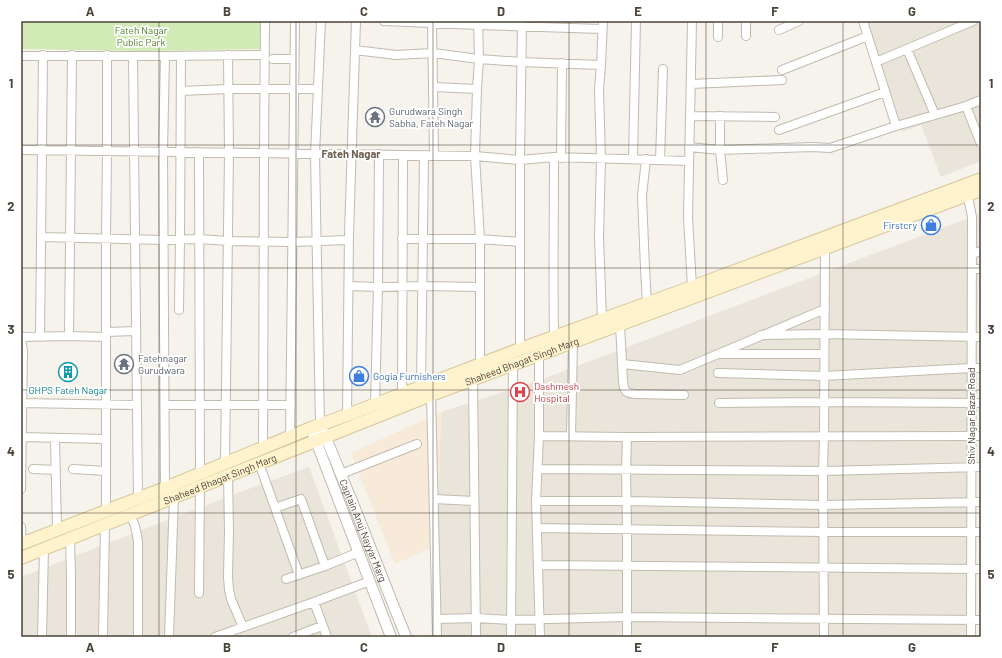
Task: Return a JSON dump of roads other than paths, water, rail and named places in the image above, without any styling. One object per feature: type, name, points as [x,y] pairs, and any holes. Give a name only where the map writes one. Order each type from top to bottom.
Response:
[{"type":"main road","name":"Shaheed Bhagat Singh Marg","points":[[21,544],[200,474],[259,463],[431,395],[825,248],[966,190],[981,179]]},
{"type":"main road","name":"Shaheed Bhagat Singh Marg","points":[[21,558],[200,487],[263,448],[375,404],[520,349],[966,190],[981,190]]},
{"type":"street","points":[[263,448],[266,21]]},
{"type":"street","points":[[290,437],[295,21]]},
{"type":"street","points":[[315,427],[317,241],[315,154],[321,21]]},
{"type":"street","points":[[347,415],[349,240],[356,21]]},
{"type":"street","points":[[384,21],[603,25],[600,89],[601,158],[599,236],[602,320]]},
{"type":"street","points":[[633,159],[636,21]]},
{"type":"street","points":[[692,21],[688,218],[692,287]]},
{"type":"street","points":[[718,21],[718,37]]},
{"type":"street","points":[[746,21],[746,36]]},
{"type":"street","points":[[779,30],[799,21]]},
{"type":"street","points":[[863,21],[896,126]]},
{"type":"street","points":[[876,62],[973,21]]},
{"type":"street","points":[[432,22],[434,155]]},
{"type":"street","points":[[478,23],[479,59],[475,156],[480,239],[480,365]]},
{"type":"street","points":[[520,349],[522,24]]},
{"type":"street","points":[[782,70],[868,36]]},
{"type":"street","points":[[907,49],[935,115]]},
{"type":"street","points":[[355,50],[396,55],[433,53],[479,59],[601,65]]},
{"type":"street","points":[[40,337],[43,55]]},
{"type":"street","points":[[69,336],[72,55]]},
{"type":"street","points":[[106,55],[106,510]]},
{"type":"street","points":[[228,55],[229,153],[226,405],[229,516],[228,577],[231,599],[243,627]]},
{"type":"street","points":[[21,56],[265,55]]},
{"type":"street","points":[[133,56],[138,498]]},
{"type":"street","points":[[165,56],[163,151],[166,488]]},
{"type":"street","points":[[179,310],[181,56]]},
{"type":"street","points":[[273,59],[294,59]]},
{"type":"street","points":[[554,337],[553,282],[562,64]]},
{"type":"street","points":[[660,160],[663,68]]},
{"type":"street","points":[[691,84],[782,80]]},
{"type":"street","points":[[433,87],[477,89]]},
{"type":"street","points":[[181,91],[318,89]]},
{"type":"street","points":[[778,130],[885,92]]},
{"type":"street","points":[[690,147],[720,150],[812,147],[830,148],[981,100]]},
{"type":"street","points":[[966,106],[981,144]]},
{"type":"street","points":[[690,116],[775,117]]},
{"type":"street","points":[[720,116],[720,150],[723,180]]},
{"type":"street","points":[[21,150],[379,154],[475,156],[520,160],[557,157],[689,161]]},
{"type":"street","points":[[198,152],[200,474]]},
{"type":"street","points":[[375,404],[379,154]]},
{"type":"street","points":[[402,394],[403,155]]},
{"type":"street","points":[[421,387],[424,155]]},
{"type":"street","points":[[646,160],[642,196],[648,303]]},
{"type":"street","name":"Shiv Nagar Bazar Road","points":[[966,190],[972,217],[970,637]]},
{"type":"street","points":[[41,237],[164,240],[199,239],[264,242],[349,240]]},
{"type":"street","points":[[402,239],[480,239],[520,242]]},
{"type":"street","points":[[824,637],[823,471],[825,248]]},
{"type":"street","points":[[972,254],[981,251]]},
{"type":"street","points":[[972,269],[981,269]]},
{"type":"street","points":[[349,286],[480,287]]},
{"type":"street","points":[[622,364],[680,370],[825,309]]},
{"type":"street","points":[[620,325],[623,389],[625,392],[635,394],[684,395]]},
{"type":"street","points":[[21,489],[21,336],[69,336],[136,331]]},
{"type":"street","points":[[761,335],[824,334],[981,337]]},
{"type":"street","points":[[571,436],[573,342]]},
{"type":"street","points":[[716,354],[824,354]]},
{"type":"street","points":[[539,355],[538,469],[536,501],[540,637]]},
{"type":"street","points":[[511,637],[513,364]]},
{"type":"street","points":[[718,373],[824,376],[981,368]]},
{"type":"street","points":[[473,380],[476,637]]},
{"type":"street","points":[[431,395],[437,637]]},
{"type":"street","points":[[22,403],[136,405]]},
{"type":"street","points":[[719,403],[981,403]]},
{"type":"street","points":[[166,405],[291,405]]},
{"type":"street","name":"Captain Anuj Nayyar Marg","points":[[315,427],[340,474],[406,637]]},
{"type":"street","points":[[538,436],[981,436]]},
{"type":"street","points":[[21,437],[106,439]]},
{"type":"street","points":[[627,437],[627,637]]},
{"type":"street","points":[[55,438],[57,530]]},
{"type":"street","name":"Captain Anuj Nayyar Marg","points":[[321,438],[359,552],[392,637]]},
{"type":"street","points":[[340,474],[417,444]]},
{"type":"street","points":[[259,463],[299,575]]},
{"type":"street","points":[[538,469],[823,471],[971,466],[981,467]]},
{"type":"street","points":[[33,469],[56,470]]},
{"type":"street","points":[[73,469],[106,471]]},
{"type":"street","points":[[199,592],[200,487]]},
{"type":"street","points":[[170,637],[174,498]]},
{"type":"street","points":[[275,508],[301,499],[325,566]]},
{"type":"street","points":[[434,499],[474,501]]},
{"type":"street","points":[[536,501],[627,501],[823,505],[981,502]]},
{"type":"street","points":[[130,514],[135,526],[138,541],[138,637]]},
{"type":"street","points":[[103,637],[105,524]]},
{"type":"street","points":[[21,527],[21,544]]},
{"type":"street","points":[[537,528],[823,532],[981,532]]},
{"type":"street","points":[[70,538],[72,576],[71,637]]},
{"type":"street","points":[[42,637],[44,548]]},
{"type":"street","points":[[286,579],[325,566],[359,552]]},
{"type":"street","points":[[538,565],[981,569]]},
{"type":"street","points":[[215,637],[370,581]]},
{"type":"street","points":[[314,602],[327,637]]},
{"type":"street","points":[[437,618],[511,620],[540,618],[626,617],[981,620]]},
{"type":"street","points":[[293,637],[322,626]]},
{"type":"place","name":"Gurudwara Singh Sabha, Fateh Nagar","points":[[375,117]]},
{"type":"place","name":"Firstcry","points":[[931,225]]},
{"type":"place","name":"Fatehnagar Gurudwara","points":[[124,364]]},
{"type":"place","name":"GHPS Fateh Nagar","points":[[68,372]]},
{"type":"place","name":"Gogia Furnishers","points":[[359,376]]},
{"type":"place","name":"Dashmesh Hospital","points":[[520,392]]},
{"type":"district","name":"Fateh Nagar","points":[[351,154]]},
{"type":"park label","name":"Fateh Nagar Public Park","points":[[141,36]]}]
